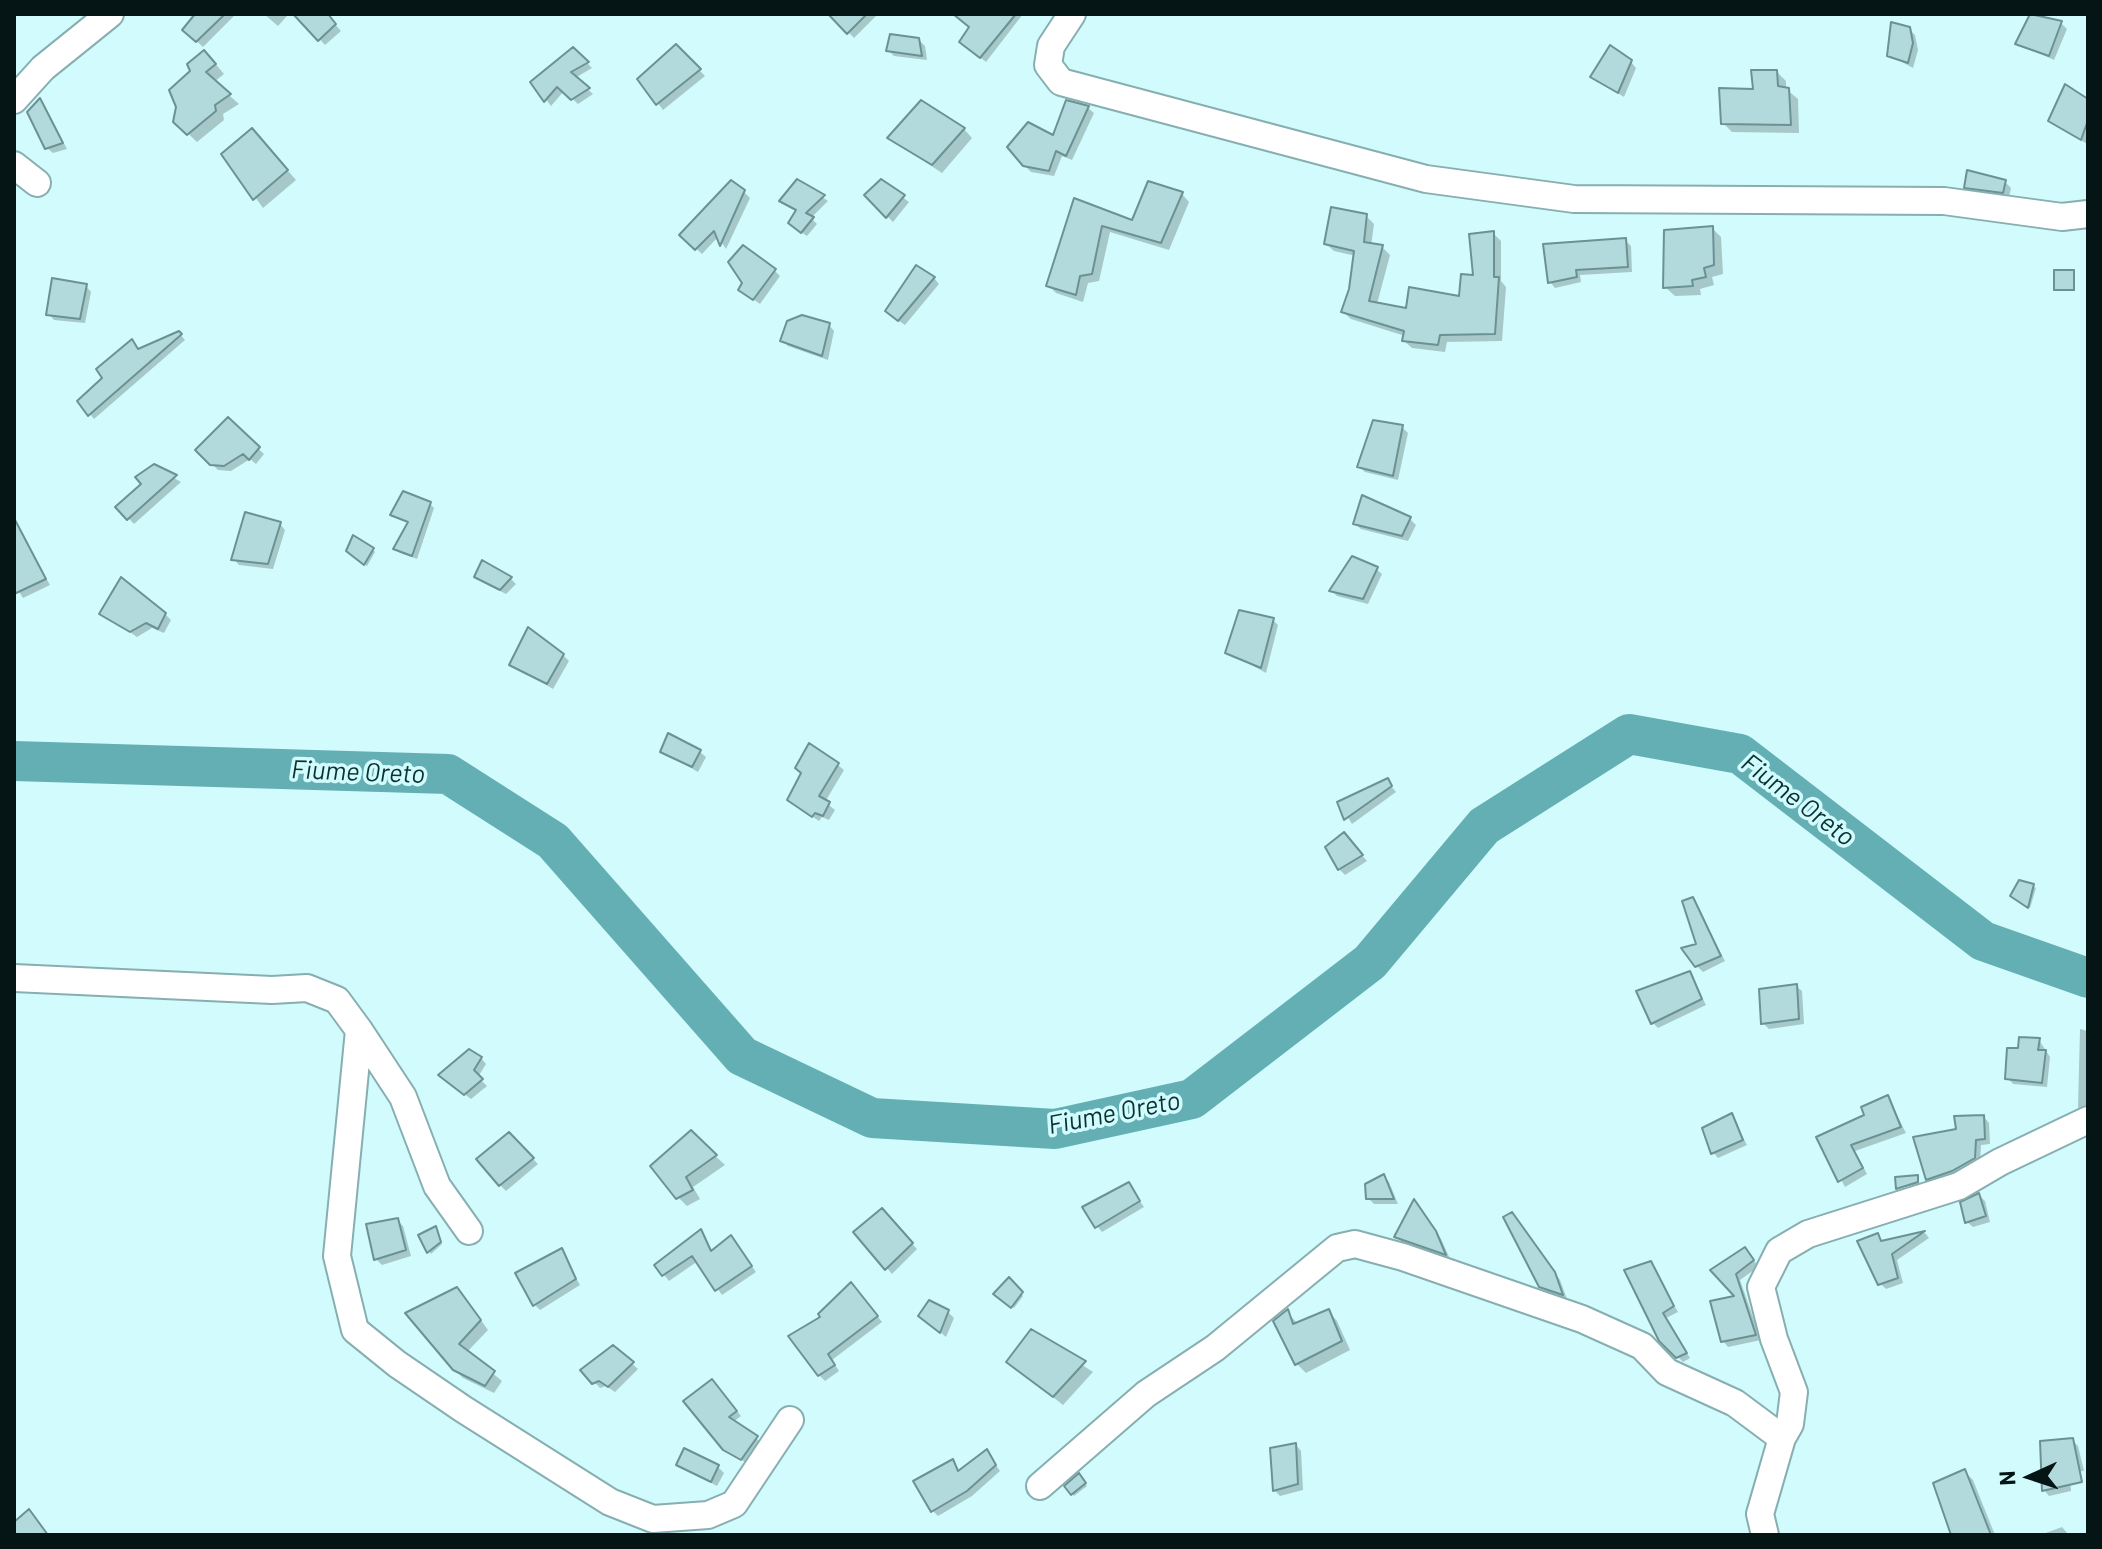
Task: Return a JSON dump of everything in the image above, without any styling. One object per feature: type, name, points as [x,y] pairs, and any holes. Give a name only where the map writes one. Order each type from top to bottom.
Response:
[{"type":"street","points":[[14,100],[43,68],[110,14]]},
{"type":"street","points":[[1072,14],[1051,46],[1048,65],[1061,82],[1426,179],[1574,199],[1944,201],[2062,217],[2088,214]]},
{"type":"street","points":[[14,165],[37,183]]},
{"type":"street","points":[[14,978],[272,990],[307,988],[337,1000],[403,1097],[437,1186],[469,1231]]},
{"type":"street","points":[[359,1030],[337,1256],[355,1330],[463,1409],[610,1502],[653,1519],[708,1515],[734,1504],[790,1420]]},
{"type":"street","points":[[1765,1535],[1760,1514],[1782,1438],[1790,1424],[1794,1392],[1774,1339],[1761,1287],[1779,1251],[1808,1234],[1959,1186],[2000,1162],[2088,1120]]},
{"type":"street","points":[[1040,1486],[1146,1394],[1215,1348],[1337,1248],[1355,1244],[1403,1257],[1594,1324],[1642,1346],[1667,1372],[1735,1403],[1782,1438]]},
{"type":"building","points":[[195,14],[225,14],[196,42],[182,30]]},
{"type":"building","points":[[293,14],[328,14],[336,24],[318,41]]},
{"type":"building","points":[[828,14],[867,14],[847,34]]},
{"type":"building","points":[[953,14],[1016,14],[980,58],[959,42],[969,27]]},
{"type":"building","points":[[2030,14],[2062,21],[2049,56],[2015,44]]},
{"type":"building","points":[[1891,22],[1910,27],[1913,43],[1908,63],[1887,56]]},
{"type":"building","points":[[890,34],[919,38],[922,56],[886,51]]},
{"type":"building","points":[[676,44],[701,69],[656,105],[637,79]]},
{"type":"building","points":[[1610,45],[1632,60],[1618,93],[1590,77]]},
{"type":"building","points":[[573,47],[589,62],[571,72],[590,88],[571,100],[557,87],[544,102],[530,82]]},
{"type":"building","points":[[204,50],[216,64],[206,72],[231,94],[215,105],[216,111],[187,135],[173,122],[176,107],[169,90],[190,71],[187,64]]},
{"type":"building","points":[[1751,70],[1777,70],[1778,86],[1789,88],[1791,125],[1721,124],[1719,88],[1753,89]]},
{"type":"building","points":[[2065,84],[2088,99],[2088,120],[2081,140],[2048,121]]},
{"type":"building","points":[[40,98],[63,143],[45,149],[27,112]]},
{"type":"building","points":[[921,100],[965,128],[932,165],[887,138]]},
{"type":"building","points":[[1066,100],[1089,106],[1066,156],[1056,151],[1049,171],[1023,166],[1007,147],[1028,122],[1053,135]]},
{"type":"building","points":[[252,128],[288,170],[253,200],[221,154]]},
{"type":"building","points":[[1967,170],[2006,180],[2003,193],[1964,188]]},
{"type":"building","points":[[797,179],[825,195],[806,213],[814,217],[801,233],[788,223],[796,210],[779,201]]},
{"type":"building","points":[[881,179],[905,195],[886,218],[864,195]]},
{"type":"building","points":[[731,180],[745,190],[720,246],[714,231],[695,250],[679,235]]},
{"type":"building","points":[[1148,181],[1183,192],[1161,243],[1102,226],[1092,274],[1080,276],[1076,295],[1046,286],[1074,198],[1132,220]]},
{"type":"building","points":[[1331,207],[1367,214],[1364,242],[1383,245],[1369,301],[1406,308],[1409,287],[1459,296],[1461,274],[1473,275],[1469,234],[1494,231],[1494,277],[1499,277],[1495,334],[1440,335],[1438,345],[1402,341],[1404,331],[1341,312],[1349,289],[1354,251],[1324,244]]},
{"type":"building","points":[[1713,226],[1714,265],[1704,268],[1706,277],[1692,280],[1693,286],[1663,288],[1664,230]]},
{"type":"building","points":[[1626,238],[1628,267],[1576,270],[1577,277],[1548,283],[1543,244]]},
{"type":"building","points":[[743,245],[776,269],[753,300],[738,290],[742,283],[728,262]]},
{"type":"building","points":[[916,265],[935,277],[898,321],[885,311]]},
{"type":"building","points":[[2054,270],[2074,270],[2074,290],[2054,290]]},
{"type":"building","points":[[52,278],[87,284],[80,319],[46,315]]},
{"type":"building","points":[[802,315],[830,323],[822,356],[780,341],[787,321]]},
{"type":"building","points":[[179,331],[182,334],[88,416],[77,401],[102,378],[96,369],[132,339],[138,349]]},
{"type":"building","points":[[228,417],[260,447],[249,460],[243,454],[224,466],[210,465],[195,450]]},
{"type":"building","points":[[1373,420],[1403,425],[1393,476],[1357,467]]},
{"type":"building","points":[[154,464],[177,475],[127,520],[115,507],[141,484],[135,477]]},
{"type":"building","points":[[403,491],[431,502],[412,556],[393,549],[408,522],[390,515]]},
{"type":"building","points":[[1362,495],[1411,517],[1402,536],[1353,524]]},
{"type":"building","points":[[245,512],[281,522],[268,564],[231,560]]},
{"type":"building","points":[[14,518],[46,579],[14,594]]},
{"type":"building","points":[[353,535],[374,548],[364,565],[346,551]]},
{"type":"building","points":[[1352,556],[1378,567],[1363,599],[1329,591]]},
{"type":"building","points":[[482,560],[512,577],[500,590],[474,577]]},
{"type":"building","points":[[121,577],[166,613],[158,629],[146,623],[130,632],[99,614]]},
{"type":"building","points":[[1239,610],[1274,618],[1261,668],[1225,653]]},
{"type":"building","points":[[528,627],[564,654],[547,684],[509,665]]},
{"type":"building","points":[[668,733],[701,750],[692,767],[660,752]]},
{"type":"building","points":[[809,743],[839,763],[819,796],[830,802],[823,816],[815,813],[812,817],[787,800],[801,773],[795,768]]},
{"type":"building","points":[[1388,778],[1392,786],[1344,820],[1337,802]]},
{"type":"building","points":[[1344,832],[1363,855],[1338,870],[1325,847]]},
{"type":"building","points":[[2019,880],[2034,884],[2028,908],[2010,896]]},
{"type":"building","points":[[1693,897],[1721,956],[1695,967],[1681,948],[1696,944],[1682,901]]},
{"type":"building","points":[[1690,971],[1702,999],[1651,1024],[1636,991]]},
{"type":"building","points":[[1797,984],[1799,1019],[1761,1024],[1759,989]]},
{"type":"building","points":[[2019,1037],[2040,1038],[2038,1050],[2046,1050],[2042,1083],[2005,1079],[2007,1048],[2018,1048]]},
{"type":"building","points":[[469,1049],[482,1057],[474,1070],[483,1079],[464,1095],[438,1075]]},
{"type":"building","points":[[1888,1095],[1901,1127],[1851,1145],[1863,1168],[1838,1182],[1816,1137],[1864,1115],[1861,1107]]},
{"type":"building","points":[[1732,1113],[1743,1140],[1711,1154],[1702,1128]]},
{"type":"building","points":[[1984,1115],[1985,1139],[1976,1140],[1975,1158],[1952,1171],[1926,1180],[1913,1137],[1956,1129],[1954,1116]]},
{"type":"building","points":[[691,1130],[717,1155],[686,1177],[693,1190],[676,1199],[650,1166]]},
{"type":"building","points":[[509,1132],[534,1158],[499,1186],[476,1159]]},
{"type":"building","points":[[1384,1174],[1394,1199],[1366,1199],[1365,1184]]},
{"type":"building","points":[[1918,1175],[1918,1182],[1896,1189],[1895,1177]]},
{"type":"building","points":[[1129,1182],[1140,1201],[1095,1228],[1082,1207]]},
{"type":"building","points":[[1979,1193],[1986,1216],[1965,1223],[1960,1202]]},
{"type":"building","points":[[1414,1199],[1436,1231],[1446,1255],[1394,1237]]},
{"type":"building","points":[[882,1208],[913,1243],[885,1270],[853,1232]]},
{"type":"building","points":[[1512,1212],[1555,1272],[1563,1295],[1539,1287],[1503,1217]]},
{"type":"building","points":[[398,1218],[406,1250],[374,1260],[366,1224]]},
{"type":"building","points":[[436,1226],[441,1242],[427,1253],[418,1235]]},
{"type":"building","points":[[701,1229],[711,1251],[731,1235],[752,1266],[715,1291],[692,1256],[662,1276],[654,1265]]},
{"type":"building","points":[[1925,1231],[1892,1254],[1898,1278],[1878,1285],[1857,1241],[1878,1233],[1881,1241]]},
{"type":"building","points":[[1745,1247],[1754,1260],[1736,1274],[1756,1335],[1721,1342],[1710,1301],[1734,1296],[1710,1270]]},
{"type":"building","points":[[562,1248],[576,1279],[533,1306],[515,1273]]},
{"type":"building","points":[[1651,1261],[1674,1306],[1663,1313],[1687,1353],[1676,1358],[1659,1341],[1624,1270]]},
{"type":"building","points":[[1009,1277],[1023,1292],[1011,1308],[993,1294]]},
{"type":"building","points":[[851,1282],[878,1316],[828,1354],[835,1365],[818,1376],[788,1336],[820,1317],[818,1314]]},
{"type":"building","points":[[457,1287],[481,1320],[459,1344],[495,1371],[485,1386],[453,1370],[405,1313]]},
{"type":"building","points":[[929,1300],[949,1310],[940,1333],[918,1316]]},
{"type":"building","points":[[1288,1309],[1293,1324],[1329,1309],[1342,1341],[1295,1365],[1273,1321]]},
{"type":"building","points":[[1031,1329],[1086,1361],[1053,1397],[1006,1362]]},
{"type":"building","points":[[613,1345],[634,1362],[608,1387],[599,1381],[592,1384],[580,1370]]},
{"type":"building","points":[[712,1379],[737,1411],[729,1417],[758,1436],[741,1460],[723,1450],[683,1401]]},
{"type":"building","points":[[2073,1438],[2082,1482],[2042,1491],[2040,1441]]},
{"type":"building","points":[[1296,1443],[1298,1484],[1273,1491],[1270,1448]]},
{"type":"building","points":[[684,1448],[719,1465],[711,1482],[676,1465]]},
{"type":"building","points":[[987,1449],[996,1465],[967,1491],[931,1512],[913,1481],[953,1459],[958,1471]]},
{"type":"building","points":[[1965,1469],[1991,1535],[1951,1535],[1933,1483]]},
{"type":"building","points":[[1079,1473],[1086,1483],[1071,1495],[1064,1486]]},
{"type":"building","points":[[29,1509],[48,1535],[14,1535],[14,1522]]},
{"type":"waterway","name":"Fiume Oreto","points":[[14,761],[448,774],[553,841],[742,1056],[872,1118],[1055,1129],[1192,1099],[1370,962],[1484,826],[1629,734],[1740,754],[1983,941],[2088,978]]}]
